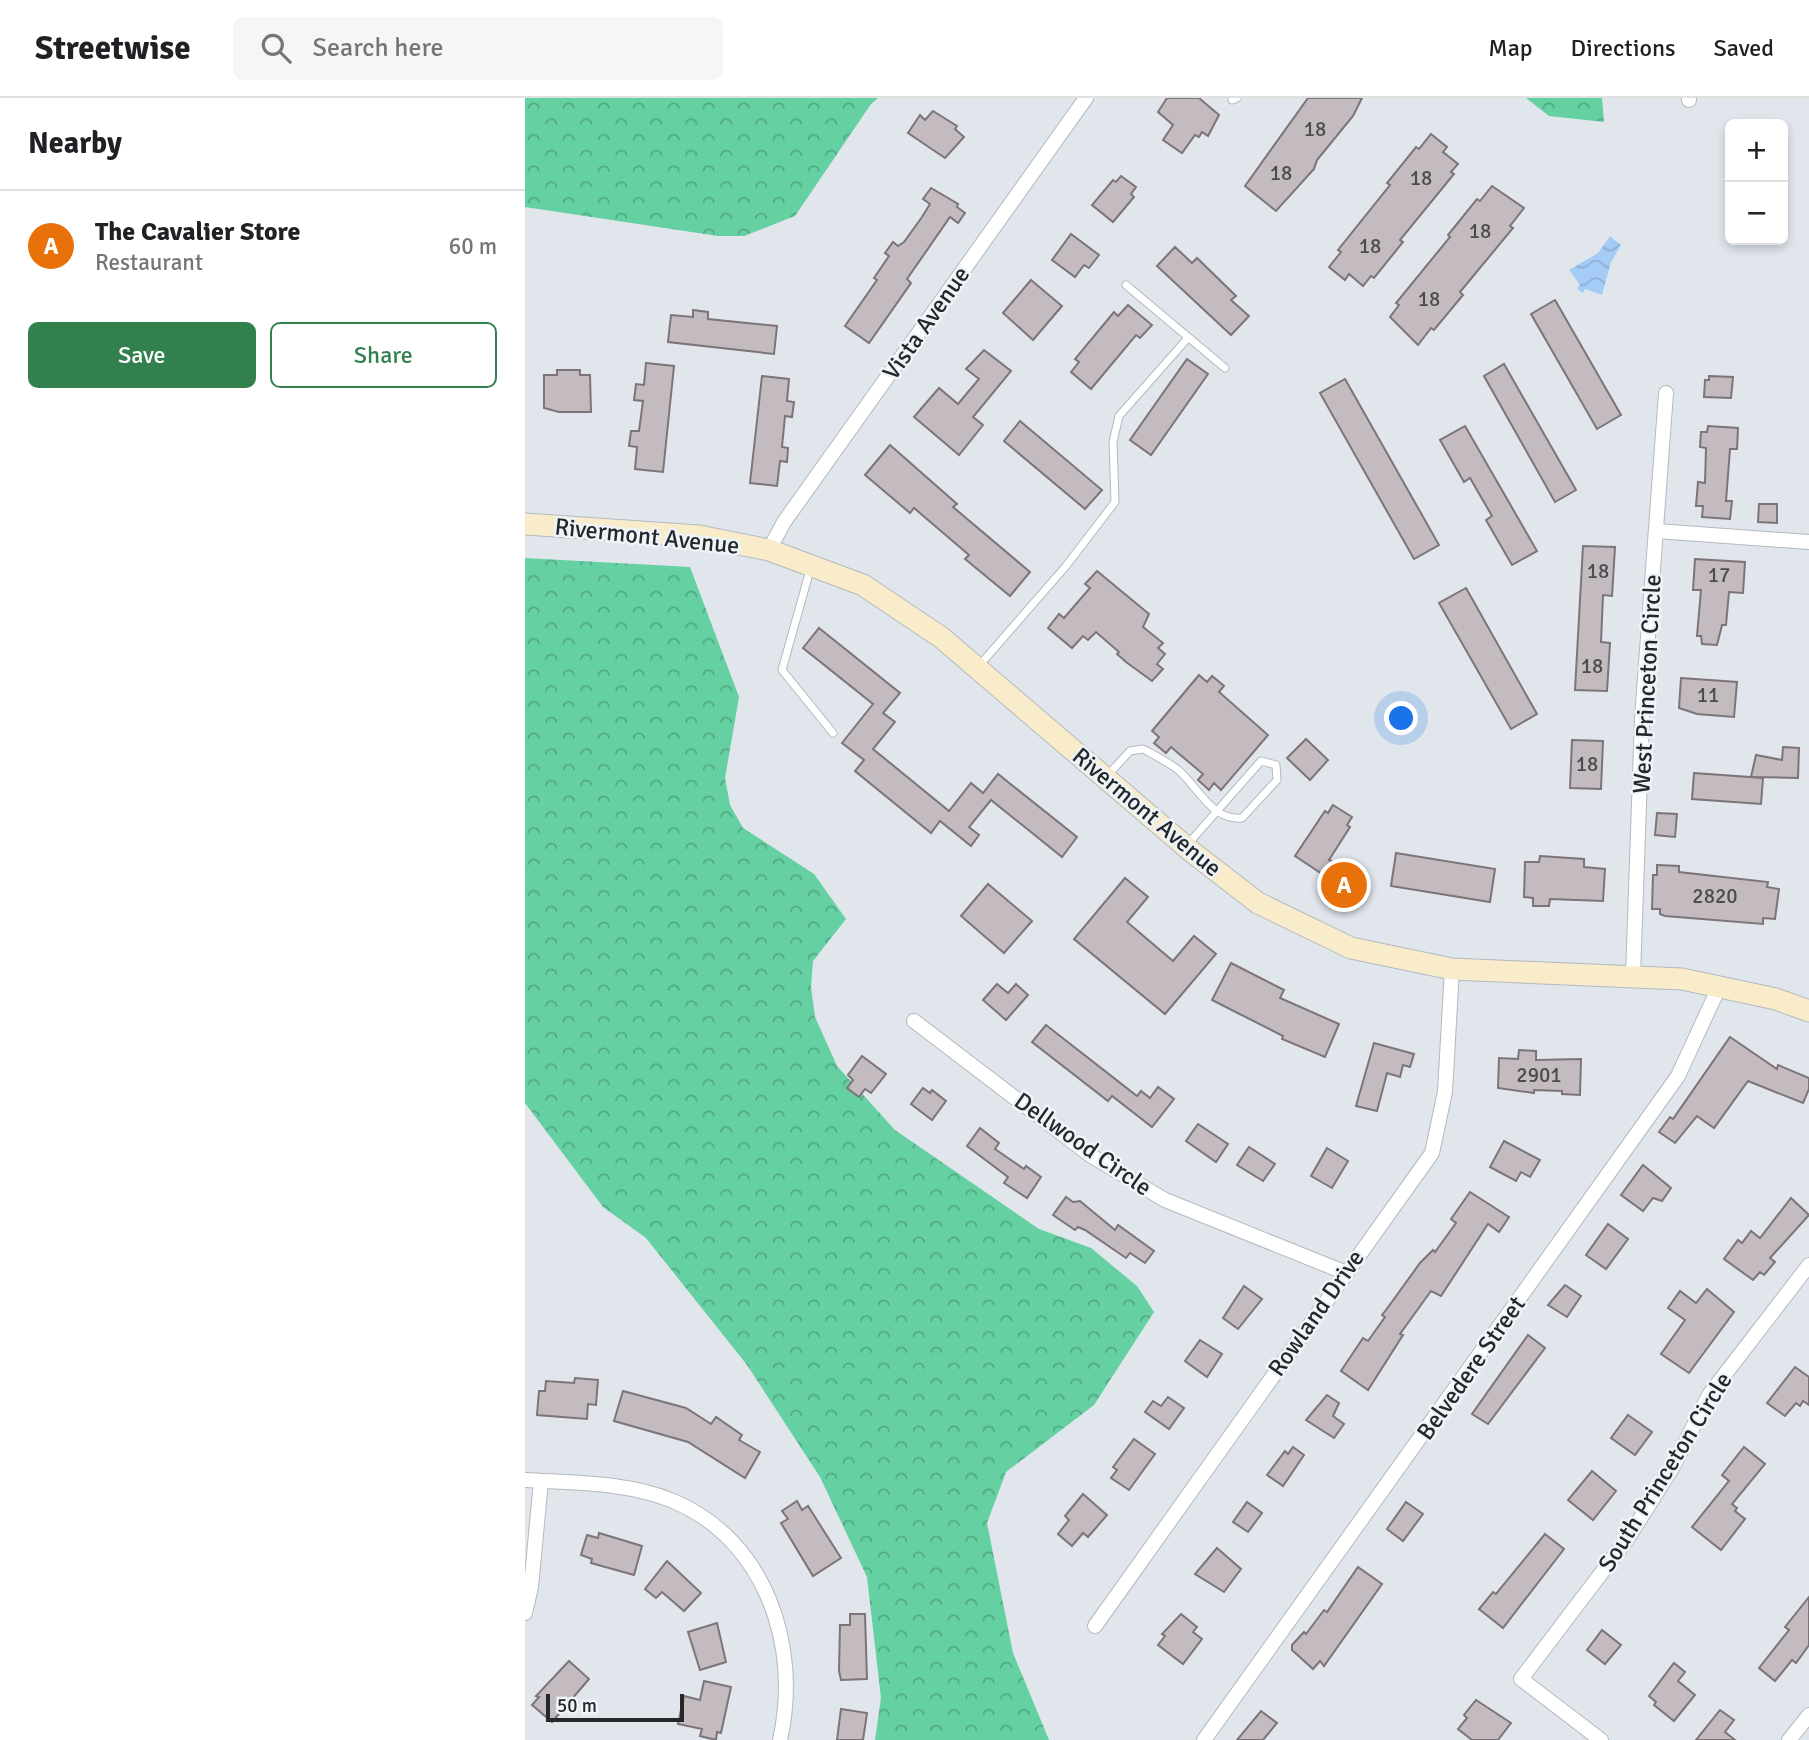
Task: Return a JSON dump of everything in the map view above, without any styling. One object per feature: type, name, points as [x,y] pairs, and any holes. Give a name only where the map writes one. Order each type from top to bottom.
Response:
[{"type":"main road","name":"Rivermont Avenue","points":[[525,524],[699,536],[769,550],[863,584],[942,638],[1185,847],[1258,903],[1351,948],[1452,969],[1633,976],[1720,985],[1776,999],[1809,1011]]},
{"type":"street","name":"Vista Avenue","points":[[769,550],[784,522],[1086,98]]},
{"type":"street","name":"West Princeton Circle","points":[[1633,976],[1642,718],[1666,393]]},
{"type":"street","points":[[1657,531],[1809,542]]},
{"type":"street","name":"Rowland Drive","points":[[1095,1626],[1344,1272],[1432,1153],[1445,1092],[1452,969]]},
{"type":"street","name":"Belvedere Street","points":[[1204,1740],[1678,1076],[1720,985]]},
{"type":"street","name":"Dellwood Circle","points":[[915,1021],[1090,1155],[1165,1200],[1344,1272]]},
{"type":"street","name":"South Princeton Circle","points":[[1601,1740],[1521,1678],[1628,1538],[1674,1465],[1709,1395],[1809,1265]]},
{"type":"street","points":[[525,1480],[622,1487],[673,1501],[716,1527],[743,1552],[759,1575],[775,1609],[786,1679],[780,1740]]},
{"type":"street","points":[[525,1613],[531,1587],[541,1481]]},
{"type":"street","points":[[1789,1740],[1809,1715]]},
{"type":"lane","points":[[1126,285],[1187,339],[1225,368]]},
{"type":"lane","points":[[978,668],[1066,566],[1115,502],[1113,442],[1119,416],[1187,339]]},
{"type":"lane","points":[[811,566],[782,670],[833,733]]},
{"type":"lane","points":[[1105,778],[1130,751],[1143,749],[1179,771],[1217,812],[1234,819],[1242,818],[1277,780],[1276,765],[1261,761],[1217,812],[1185,847]]},
{"type":"green space","points":[[525,98],[878,98],[871,104],[795,216],[744,236],[718,236],[525,207]]},
{"type":"green space","points":[[1526,98],[1602,98],[1604,122],[1549,116]]},
{"type":"green space","points":[[525,558],[690,567],[739,697],[725,778],[730,805],[743,828],[814,874],[846,919],[813,961],[811,987],[815,1017],[837,1066],[895,1130],[1039,1229],[1091,1248],[1137,1286],[1154,1312],[1094,1405],[1006,1472],[987,1523],[1013,1653],[1049,1740],[875,1740],[881,1698],[867,1577],[820,1477],[747,1365],[646,1238],[603,1207],[525,1103]]},
{"type":"water","points":[[1610,236],[1621,245],[1611,262],[1602,295],[1585,289],[1583,293],[1577,289],[1580,285],[1569,270],[1598,253]]},
{"type":"building","points":[[1167,98],[1199,98],[1219,115],[1208,136],[1202,132],[1199,137],[1195,135],[1182,153],[1163,140],[1173,125],[1158,112]]},
{"type":"building","points":[[1308,98],[1362,98],[1353,116],[1317,160],[1314,169],[1276,211],[1245,186]]},
{"type":"building","points":[[933,111],[957,126],[955,129],[964,137],[945,158],[908,133],[920,115],[925,120]]},
{"type":"building","points":[[1431,134],[1447,147],[1443,152],[1458,164],[1451,172],[1454,174],[1400,240],[1403,242],[1374,278],[1371,276],[1363,286],[1349,274],[1345,280],[1329,267],[1341,252],[1338,250],[1390,185],[1387,183],[1416,147],[1419,149]]},
{"type":"building","points":[[1121,176],[1136,187],[1131,194],[1134,197],[1113,222],[1092,205],[1113,180],[1116,182]]},
{"type":"building","points":[[1492,186],[1524,208],[1510,226],[1513,228],[1460,292],[1463,295],[1418,345],[1390,317],[1399,305],[1396,303],[1477,199],[1480,201]]},
{"type":"building","points":[[931,188],[958,204],[957,207],[965,213],[958,223],[950,217],[907,279],[911,283],[869,343],[845,326],[877,280],[874,278],[889,256],[885,253],[893,242],[898,246],[904,242],[922,217],[930,204],[923,199]]},
{"type":"building","points":[[1071,234],[1099,255],[1089,268],[1084,265],[1075,277],[1052,260]]},
{"type":"building","points":[[1175,247],[1192,263],[1197,258],[1236,296],[1231,300],[1249,316],[1231,335],[1157,266]]},
{"type":"building","points":[[1031,280],[1062,306],[1033,340],[1003,313]]},
{"type":"building","points":[[1555,300],[1621,415],[1597,429],[1531,314]]},
{"type":"building","points":[[1128,305],[1152,325],[1140,338],[1136,335],[1091,389],[1071,372],[1079,362],[1075,359],[1114,312],[1118,316]]},
{"type":"building","points":[[693,310],[708,312],[708,319],[777,326],[774,354],[668,342],[671,315],[693,317]]},
{"type":"building","points":[[984,350],[1011,371],[973,417],[983,425],[959,455],[914,417],[939,388],[958,404],[979,379],[966,369]]},
{"type":"building","points":[[1187,359],[1208,374],[1151,455],[1130,440]]},
{"type":"building","points":[[646,363],[674,366],[663,472],[635,469],[637,447],[629,446],[631,431],[639,431],[643,401],[634,400],[636,384],[644,385]]},
{"type":"building","points":[[1504,364],[1576,490],[1555,502],[1484,376]]},
{"type":"building","points":[[557,370],[580,370],[580,375],[590,375],[591,412],[559,412],[544,408],[544,375],[557,375]]},
{"type":"building","points":[[762,376],[789,379],[787,401],[794,402],[792,417],[785,416],[782,447],[788,448],[787,462],[780,461],[777,486],[750,483]]},
{"type":"building","points":[[1709,376],[1733,377],[1731,398],[1704,397],[1705,380],[1709,380]]},
{"type":"building","points":[[1345,379],[1439,545],[1414,559],[1320,393]]},
{"type":"building","points":[[1020,421],[1102,490],[1085,509],[1004,441]]},
{"type":"building","points":[[1465,426],[1537,551],[1512,565],[1486,520],[1492,516],[1470,478],[1464,482],[1440,440]]},
{"type":"building","points":[[1708,426],[1738,428],[1737,449],[1730,449],[1726,501],[1732,501],[1730,519],[1702,517],[1703,506],[1696,506],[1698,482],[1705,483],[1706,448],[1700,447],[1701,432],[1707,432]]},
{"type":"building","points":[[890,445],[957,504],[953,507],[1030,572],[1010,596],[965,559],[969,555],[914,508],[910,513],[865,475]]},
{"type":"building","points":[[1759,504],[1777,504],[1777,523],[1758,522]]},
{"type":"building","points":[[1583,546],[1615,547],[1612,596],[1603,595],[1601,642],[1610,643],[1607,691],[1575,690]]},
{"type":"building","points":[[1695,559],[1745,562],[1743,593],[1729,592],[1726,625],[1722,625],[1717,645],[1702,644],[1701,636],[1697,636],[1701,590],[1693,590]]},
{"type":"building","points":[[1097,571],[1149,614],[1143,627],[1163,643],[1158,648],[1165,654],[1157,664],[1163,669],[1152,681],[1126,662],[1117,654],[1119,652],[1096,632],[1088,640],[1083,636],[1072,648],[1048,628],[1059,614],[1064,618],[1090,588],[1085,584]]},
{"type":"building","points":[[1466,588],[1537,714],[1511,729],[1439,603]]},
{"type":"building","points":[[819,628],[900,693],[883,713],[895,722],[873,749],[949,811],[971,783],[983,793],[998,774],[1077,837],[1062,857],[991,800],[969,827],[979,835],[971,846],[940,821],[931,833],[855,771],[864,760],[842,743],[873,704],[803,648]]},
{"type":"building","points":[[1199,675],[1207,682],[1212,676],[1224,686],[1219,692],[1268,735],[1221,790],[1214,783],[1209,790],[1198,780],[1203,774],[1171,747],[1166,753],[1154,743],[1159,737],[1152,731]]},
{"type":"building","points":[[1681,678],[1737,682],[1734,717],[1697,714],[1679,708]]},
{"type":"building","points":[[1306,739],[1328,760],[1310,780],[1287,758]]},
{"type":"building","points":[[1572,740],[1603,741],[1601,789],[1570,788]]},
{"type":"building","points":[[1783,747],[1799,748],[1798,778],[1751,777],[1756,755],[1782,760]]},
{"type":"building","points":[[1694,773],[1763,778],[1761,804],[1692,799]]},
{"type":"building","points":[[1333,805],[1352,817],[1347,825],[1350,827],[1329,860],[1367,876],[1354,908],[1321,895],[1328,878],[1295,856],[1325,811],[1328,813]]},
{"type":"building","points":[[1657,813],[1677,814],[1675,837],[1655,835]]},
{"type":"building","points":[[1396,853],[1495,869],[1490,902],[1391,886]]},
{"type":"building","points":[[1540,856],[1584,859],[1584,867],[1605,869],[1603,901],[1550,899],[1549,906],[1533,906],[1533,898],[1524,897],[1525,862],[1539,862]]},
{"type":"building","points":[[1657,865],[1679,866],[1679,872],[1768,882],[1767,887],[1779,889],[1775,919],[1763,918],[1763,924],[1660,914],[1660,909],[1652,909],[1653,875],[1657,875]]},
{"type":"building","points":[[1125,878],[1148,897],[1127,922],[1173,961],[1194,936],[1216,954],[1165,1014],[1074,939]]},
{"type":"building","points":[[988,884],[1032,921],[1004,953],[961,916]]},
{"type":"building","points":[[1231,963],[1284,990],[1280,998],[1339,1024],[1325,1057],[1282,1039],[1283,1036],[1212,1000]]},
{"type":"building","points":[[997,984],[1008,993],[1016,984],[1028,995],[1006,1020],[983,1000]]},
{"type":"building","points":[[1046,1025],[1137,1096],[1141,1091],[1150,1098],[1158,1087],[1174,1099],[1152,1127],[1112,1096],[1108,1101],[1032,1042]]},
{"type":"building","points":[[1730,1037],[1777,1069],[1778,1065],[1809,1078],[1809,1089],[1803,1103],[1748,1081],[1714,1128],[1697,1116],[1675,1143],[1659,1132],[1670,1117],[1673,1119]]},
{"type":"building","points":[[1374,1043],[1414,1054],[1410,1067],[1403,1065],[1400,1077],[1387,1073],[1377,1111],[1356,1106]]},
{"type":"building","points":[[1519,1050],[1536,1051],[1536,1060],[1581,1059],[1580,1095],[1562,1094],[1562,1091],[1534,1090],[1534,1093],[1498,1088],[1499,1058],[1518,1059]]},
{"type":"building","points":[[862,1056],[886,1074],[871,1093],[865,1089],[859,1097],[847,1088],[853,1080],[848,1075]]},
{"type":"building","points":[[923,1088],[930,1093],[932,1090],[946,1101],[932,1120],[911,1104]]},
{"type":"building","points":[[1198,1124],[1228,1144],[1216,1162],[1186,1141]]},
{"type":"building","points":[[980,1128],[999,1143],[995,1149],[1041,1177],[1027,1198],[1004,1183],[1008,1177],[967,1146]]},
{"type":"building","points":[[1504,1141],[1540,1160],[1530,1177],[1521,1172],[1516,1181],[1490,1167]]},
{"type":"building","points":[[1249,1147],[1275,1164],[1263,1181],[1237,1165]]},
{"type":"building","points":[[1327,1148],[1348,1161],[1332,1188],[1311,1176]]},
{"type":"building","points":[[1643,1165],[1671,1188],[1662,1201],[1653,1198],[1643,1211],[1621,1195]]},
{"type":"building","points":[[1470,1192],[1509,1217],[1499,1232],[1488,1224],[1441,1296],[1431,1291],[1400,1334],[1403,1335],[1368,1390],[1341,1371],[1363,1338],[1368,1341],[1385,1317],[1382,1315],[1420,1263],[1433,1250],[1435,1252],[1456,1223],[1451,1219]]},
{"type":"building","points":[[1066,1197],[1073,1202],[1080,1201],[1115,1230],[1118,1225],[1154,1251],[1145,1263],[1130,1253],[1126,1258],[1085,1230],[1078,1227],[1075,1230],[1053,1215]]},
{"type":"building","points":[[1791,1198],[1809,1215],[1770,1258],[1775,1262],[1764,1275],[1760,1272],[1753,1280],[1724,1259],[1738,1240],[1742,1243],[1751,1231],[1760,1238]]},
{"type":"building","points":[[1608,1224],[1628,1239],[1606,1269],[1586,1255]]},
{"type":"building","points":[[1565,1285],[1581,1296],[1567,1317],[1548,1305]]},
{"type":"building","points":[[1244,1286],[1262,1299],[1238,1329],[1223,1318]]},
{"type":"building","points":[[1707,1289],[1734,1312],[1689,1373],[1661,1354],[1685,1320],[1668,1308],[1680,1291],[1696,1303]]},
{"type":"building","points":[[1528,1335],[1545,1348],[1488,1424],[1472,1414]]},
{"type":"building","points":[[1200,1340],[1222,1354],[1207,1377],[1185,1361]]},
{"type":"building","points":[[1795,1367],[1809,1377],[1809,1405],[1803,1401],[1800,1406],[1796,1403],[1785,1416],[1767,1403]]},
{"type":"building","points":[[575,1378],[598,1380],[596,1405],[588,1404],[587,1419],[537,1415],[539,1391],[545,1391],[546,1381],[574,1383]]},
{"type":"building","points":[[623,1391],[686,1408],[711,1424],[716,1417],[742,1435],[739,1440],[760,1452],[745,1478],[688,1442],[614,1421]]},
{"type":"building","points":[[1327,1395],[1339,1403],[1333,1416],[1344,1424],[1334,1438],[1306,1420]]},
{"type":"building","points":[[1168,1397],[1184,1408],[1169,1429],[1145,1412],[1153,1401],[1161,1406]]},
{"type":"building","points":[[1628,1415],[1652,1432],[1635,1455],[1611,1438]]},
{"type":"building","points":[[1134,1439],[1155,1454],[1129,1490],[1111,1478],[1117,1470],[1113,1467]]},
{"type":"building","points":[[1293,1447],[1304,1455],[1283,1486],[1267,1475],[1285,1451],[1288,1454]]},
{"type":"building","points":[[1744,1447],[1765,1464],[1732,1504],[1737,1508],[1735,1511],[1745,1519],[1721,1550],[1692,1527],[1729,1481],[1722,1475]]},
{"type":"building","points":[[1592,1471],[1616,1491],[1593,1520],[1568,1500]]},
{"type":"building","points":[[1083,1494],[1107,1515],[1088,1537],[1083,1533],[1072,1546],[1058,1534],[1069,1520],[1065,1516]]},
{"type":"building","points":[[797,1501],[802,1510],[808,1506],[841,1558],[813,1576],[781,1523],[788,1519],[782,1511]]},
{"type":"building","points":[[1247,1502],[1262,1513],[1248,1532],[1233,1522]]},
{"type":"building","points":[[1406,1502],[1423,1514],[1403,1541],[1387,1529]]},
{"type":"building","points":[[599,1533],[642,1546],[634,1575],[591,1563],[592,1559],[581,1555],[587,1535],[598,1538]]},
{"type":"building","points":[[1545,1534],[1564,1549],[1503,1628],[1479,1609],[1493,1592],[1496,1594]]},
{"type":"building","points":[[1217,1548],[1241,1569],[1224,1592],[1195,1574]]},
{"type":"building","points":[[667,1561],[701,1593],[684,1611],[662,1592],[656,1598],[645,1589]]},
{"type":"building","points":[[1358,1567],[1382,1584],[1324,1666],[1320,1661],[1313,1669],[1292,1650],[1292,1645],[1304,1632],[1306,1634],[1324,1610],[1327,1612]]},
{"type":"building","points":[[1809,1597],[1809,1645],[1796,1663],[1792,1660],[1775,1681],[1759,1668],[1789,1630],[1785,1627]]},
{"type":"building","points":[[850,1614],[865,1614],[867,1679],[841,1680],[840,1625],[850,1625]]},
{"type":"building","points":[[1181,1614],[1197,1627],[1193,1632],[1202,1639],[1183,1664],[1158,1645],[1165,1636],[1162,1634]]},
{"type":"building","points":[[717,1623],[726,1662],[700,1670],[688,1632]]},
{"type":"building","points":[[1602,1630],[1621,1645],[1605,1664],[1587,1650]]},
{"type":"building","points":[[569,1661],[589,1679],[552,1722],[532,1705],[539,1697],[536,1696]]},
{"type":"building","points":[[1674,1663],[1685,1672],[1678,1681],[1695,1695],[1674,1721],[1654,1705],[1656,1702],[1649,1696]]},
{"type":"building","points":[[704,1681],[731,1687],[721,1733],[717,1732],[716,1740],[700,1736],[702,1729],[678,1724],[684,1696],[700,1700]]},
{"type":"building","points":[[1476,1700],[1511,1723],[1498,1740],[1472,1740],[1458,1729],[1467,1718],[1464,1715]]},
{"type":"building","points":[[841,1709],[867,1713],[863,1740],[837,1740]]},
{"type":"building","points":[[1720,1710],[1734,1720],[1725,1732],[1735,1740],[1696,1740]]},
{"type":"building","points":[[1261,1711],[1277,1723],[1263,1740],[1237,1740]]},
{"type":"place","name":"The Cavalier Store","points":[[1344,885]]}]
